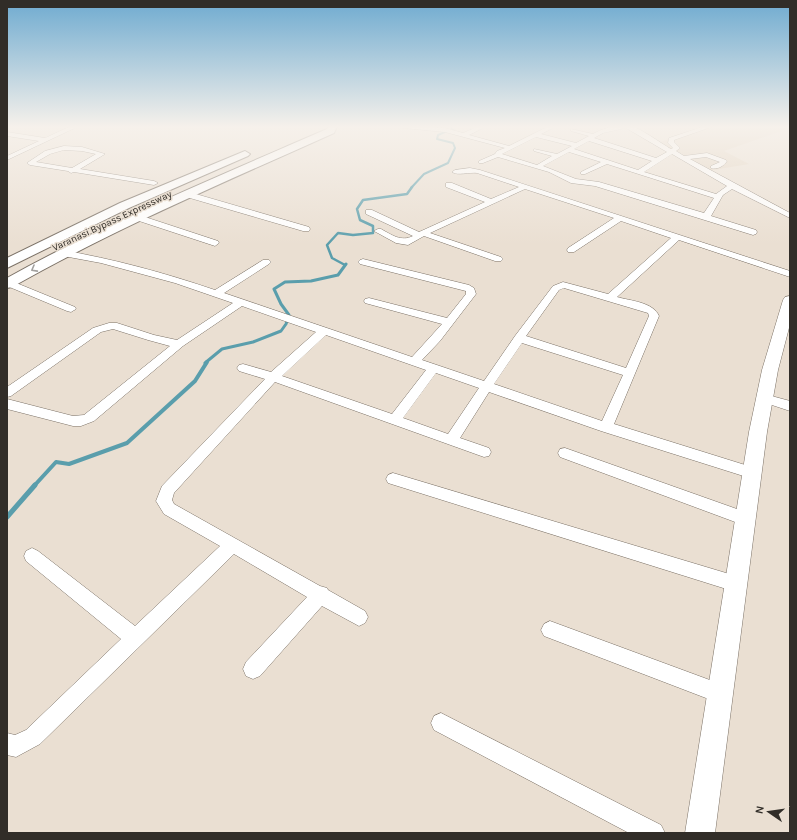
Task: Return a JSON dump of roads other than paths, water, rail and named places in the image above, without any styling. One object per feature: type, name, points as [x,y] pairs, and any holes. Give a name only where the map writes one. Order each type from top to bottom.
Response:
[{"type":"highway","points":[[7,254],[154,183],[186,170],[208,165]]},
{"type":"highway","name":"Varanasi Bypass Expressway","points":[[7,264],[82,225],[156,191],[219,165]]},
{"type":"highway","name":"Varanasi Bypass Expressway","points":[[8,280],[94,227],[143,204],[235,165]]},
{"type":"highway","points":[[8,280],[136,217],[252,165]]},
{"type":"main road","points":[[700,833],[719,693],[764,398],[770,370],[790,300]]},
{"type":"street","points":[[43,165],[154,183]]},
{"type":"street","points":[[71,170],[80,165]]},
{"type":"street","points":[[531,165],[551,171],[574,181],[596,184],[753,232]]},
{"type":"street","points":[[583,173],[599,165]]},
{"type":"street","points":[[617,165],[718,197]]},
{"type":"street","points":[[639,172],[648,165]]},
{"type":"street","points":[[696,165],[790,216]]},
{"type":"street","points":[[713,167],[718,165]]},
{"type":"street","points":[[455,172],[470,170],[478,171],[790,274]]},
{"type":"street","points":[[448,185],[492,202]]},
{"type":"street","points":[[704,216],[707,215],[724,190],[732,186]]},
{"type":"street","points":[[378,231],[403,242],[408,242],[421,234],[524,187]]},
{"type":"street","points":[[186,194],[306,229]]},
{"type":"street","points":[[369,212],[421,234],[498,259]]},
{"type":"street","points":[[136,217],[215,243]]},
{"type":"street","points":[[572,250],[620,218]]},
{"type":"street","points":[[610,298],[677,237]]},
{"type":"street","points":[[61,254],[102,260],[178,281],[281,317],[325,330],[486,387],[606,427],[753,473]]},
{"type":"street","points":[[216,294],[266,262]]},
{"type":"street","points":[[363,262],[466,287],[471,290],[471,294],[436,339],[414,362]]},
{"type":"street","points":[[8,280],[71,308]]},
{"type":"street","points":[[451,440],[519,338],[560,285],[574,287],[646,308],[652,311],[654,316],[606,427]]},
{"type":"street","points":[[369,301],[449,322]]},
{"type":"street","points":[[7,404],[73,421],[81,421],[89,418],[179,344],[240,303]]},
{"type":"street","points":[[7,394],[97,330],[105,327],[113,325],[152,338],[179,344]]},
{"type":"street","points":[[325,330],[273,377],[167,490],[164,501],[169,509],[321,594],[359,617]]},
{"type":"street","points":[[519,338],[630,373]]},
{"type":"street","points":[[244,368],[395,419],[484,452]]},
{"type":"street","points":[[395,419],[434,368]]},
{"type":"street","points":[[764,398],[790,406]]},
{"type":"street","points":[[565,453],[746,519]]},
{"type":"street","points":[[393,479],[736,584]]},
{"type":"street","points":[[7,744],[16,746],[33,737],[232,545]]},
{"type":"street","points":[[32,556],[136,639]]},
{"type":"street","points":[[253,669],[321,594]]},
{"type":"street","points":[[550,630],[719,693]]},
{"type":"street","points":[[441,724],[654,833]]},
{"type":"waterway","points":[[411,188],[424,174],[443,165]]},
{"type":"waterway","points":[[345,265],[332,258],[327,245],[338,233],[353,235],[373,233],[373,226],[360,220],[357,209],[363,200],[407,194],[412,187]]},
{"type":"waterway","points":[[205,363],[222,349],[253,342],[281,331],[286,324],[289,315],[281,304],[274,289],[285,282],[311,281],[338,275],[346,264]]},
{"type":"waterway","points":[[34,486],[56,462],[69,464],[127,443],[195,381],[207,362]]},
{"type":"waterway","points":[[7,517],[35,485]]}]
